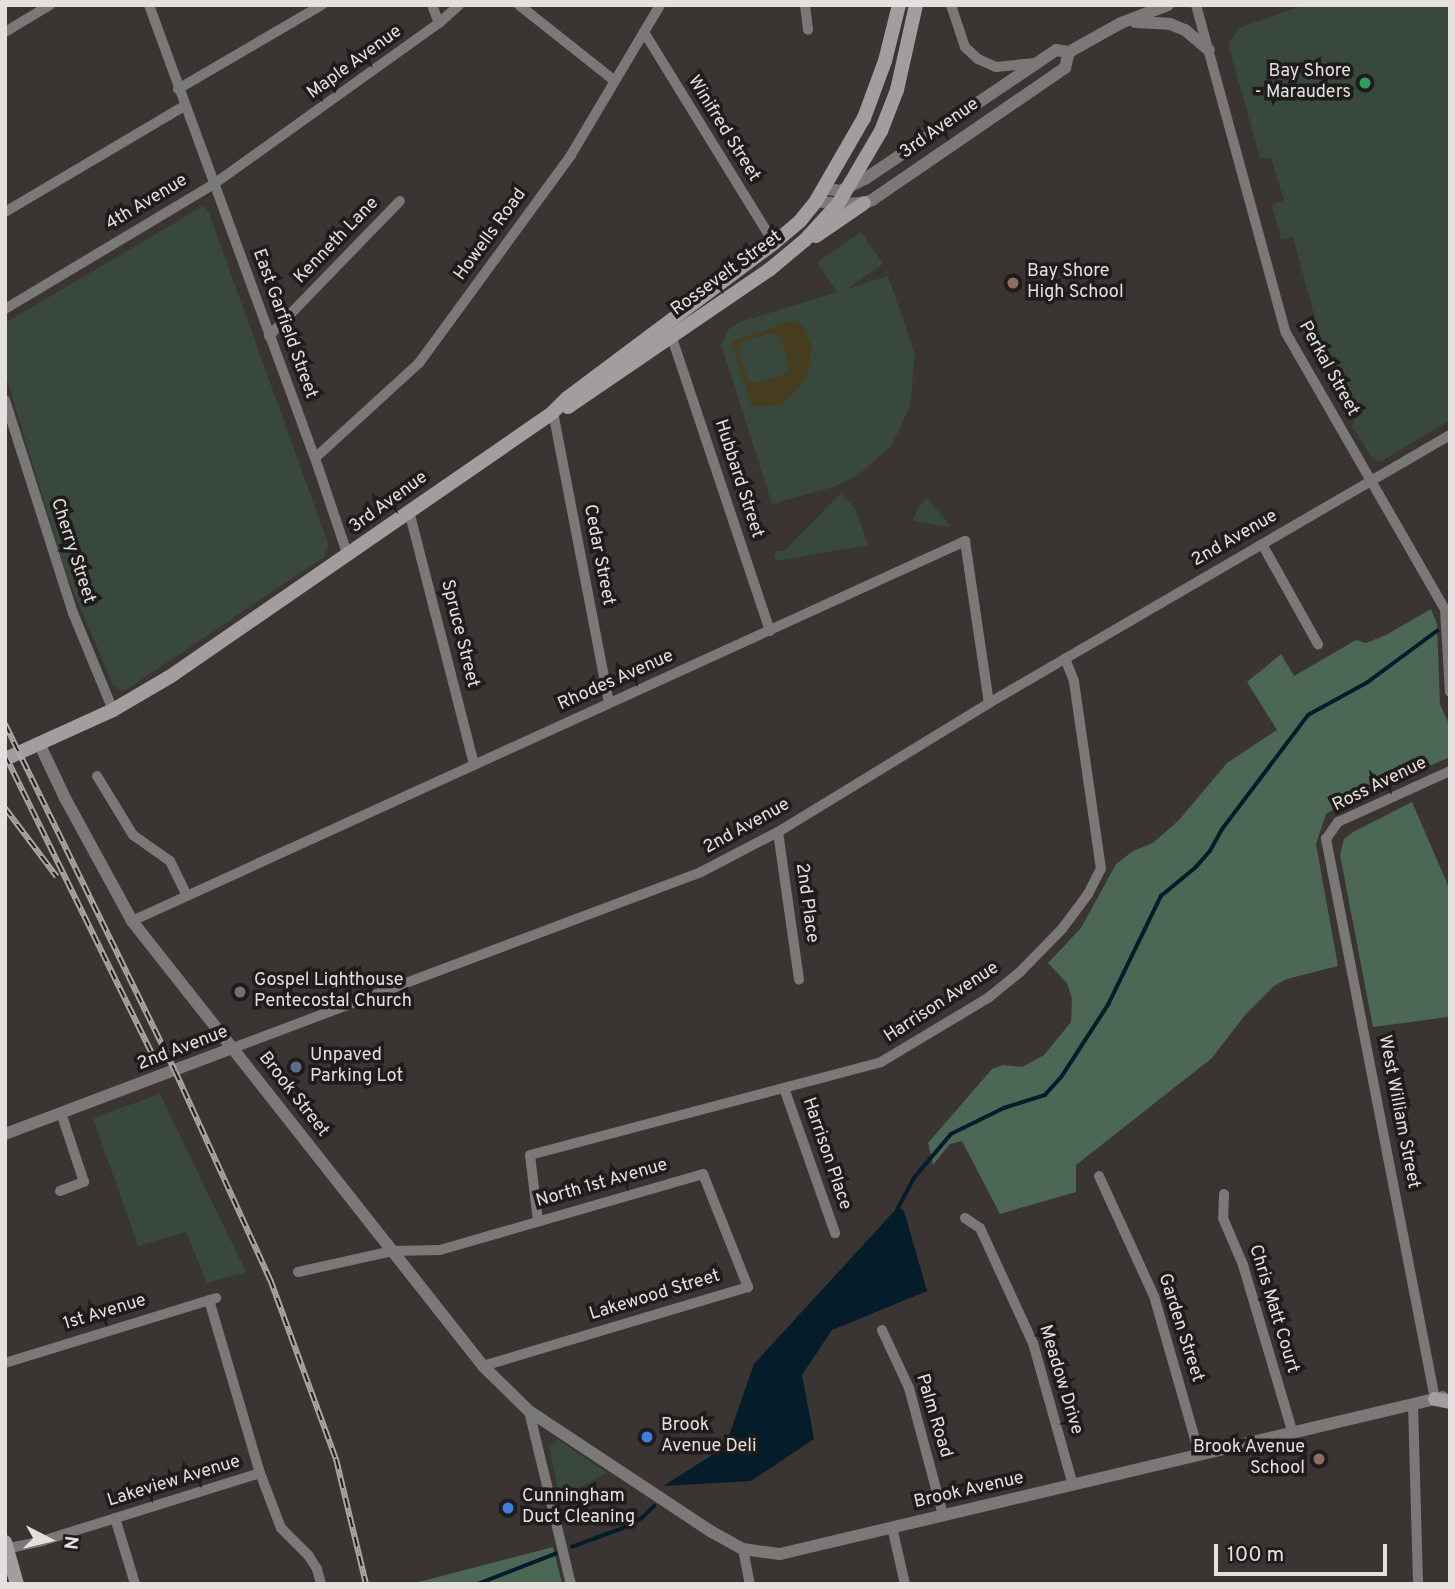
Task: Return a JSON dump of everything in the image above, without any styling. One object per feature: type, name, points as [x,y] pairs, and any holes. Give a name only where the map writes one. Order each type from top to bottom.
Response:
[{"type":"main road","name":"3rd Avenue","points":[[5,759],[113,710],[171,676],[553,412],[567,398],[774,243],[800,221],[819,195],[864,118],[885,61],[899,5]]},
{"type":"main road","name":"Rossevelt Street","points":[[553,412],[571,406],[769,270],[805,240],[838,204],[881,131],[897,90],[916,5]]},
{"type":"main road","points":[[805,240],[816,237],[864,203]]},
{"type":"main road","points":[[6,1547],[17,1584]]},
{"type":"street","points":[[5,32],[50,5]]},
{"type":"street","name":"East Garfield Street","points":[[149,5],[316,458],[348,556]]},
{"type":"street","points":[[178,89],[322,5]]},
{"type":"street","points":[[432,5],[439,23]]},
{"type":"street","name":"Maple Avenue","points":[[303,122],[439,23],[458,5]]},
{"type":"street","points":[[519,5],[615,80]]},
{"type":"street","name":"Howells Road","points":[[316,458],[419,363],[571,155],[660,5]]},
{"type":"street","points":[[805,5],[808,30]]},
{"type":"street","points":[[951,5],[965,47],[978,59],[996,67],[1034,63]]},
{"type":"street","name":"3rd Avenue","points":[[849,188],[1056,50],[1069,52],[1121,23],[1168,5]]},
{"type":"street","name":"Perkal Street","points":[[1196,5],[1286,333],[1445,609],[1450,692]]},
{"type":"street","points":[[1121,23],[1153,21],[1170,24],[1185,30],[1209,50]]},
{"type":"street","name":"Winifred Street","points":[[644,32],[774,243]]},
{"type":"street","name":"3rd Avenue","points":[[864,203],[1065,68],[1069,52]]},
{"type":"street","points":[[5,212],[184,106]]},
{"type":"street","name":"4th Avenue","points":[[5,309],[214,184],[303,122]]},
{"type":"street","points":[[930,134],[943,150]]},
{"type":"street","points":[[819,195],[849,188]]},
{"type":"street","points":[[819,195],[838,204],[864,203]]},
{"type":"street","name":"Kenneth Lane","points":[[269,336],[400,201]]},
{"type":"street","name":"Hubbard Street","points":[[672,338],[769,631]]},
{"type":"street","name":"Cherry Street","points":[[5,400],[73,613],[113,710]]},
{"type":"street","name":"Cedar Street","points":[[553,412],[609,703]]},
{"type":"street","name":"2nd Avenue","points":[[5,1134],[701,872],[778,832],[989,703],[1450,435]]},
{"type":"street","name":"Spruce Street","points":[[409,511],[474,765]]},
{"type":"street","name":"Rhodes Avenue","points":[[132,921],[965,541],[989,703]]},
{"type":"street","points":[[1262,544],[1318,644]]},
{"type":"street","name":"Harrison Avenue","points":[[538,1221],[530,1155],[881,1062],[945,1026],[1020,972],[1062,929],[1088,894],[1101,869],[1074,681],[1065,659]]},
{"type":"street","name":"Brook Street","points":[[40,743],[65,798],[132,921],[483,1366],[529,1411]]},
{"type":"street","name":"Ross Avenue","points":[[1328,833],[1338,822],[1450,771]]},
{"type":"street","points":[[97,776],[133,835],[170,861],[187,896]]},
{"type":"street","name":"2nd Place","points":[[778,832],[799,980]]},
{"type":"street","name":"West William Street","points":[[1328,833],[1326,839],[1442,1400]]},
{"type":"street","name":"Harrison Place","points":[[783,1088],[835,1233]]},
{"type":"street","points":[[60,1191],[84,1182],[61,1113]]},
{"type":"street","name":"North 1st Avenue","points":[[393,1251],[440,1251],[702,1174],[748,1287]]},
{"type":"street","name":"Garden Street","points":[[1099,1176],[1154,1296],[1200,1456]]},
{"type":"street","name":"Chris Matt Court","points":[[1224,1194],[1223,1218],[1243,1265],[1293,1434]]},
{"type":"street","name":"Meadow Drive","points":[[965,1218],[980,1228],[1033,1343],[1073,1485]]},
{"type":"street","points":[[298,1272],[393,1251]]},
{"type":"street","name":"Lakewood Street","points":[[483,1366],[748,1287]]},
{"type":"street","name":"1st Avenue","points":[[5,1363],[212,1299]]},
{"type":"street","name":"Lakeview Avenue","points":[[6,1547],[42,1541],[260,1473],[212,1299]]},
{"type":"street","name":"Palm Road","points":[[882,1330],[909,1388],[943,1515]]},
{"type":"street","name":"Brook Avenue","points":[[529,1411],[712,1532],[743,1549],[780,1554],[1413,1404],[1442,1400],[1450,1395]]},
{"type":"street","points":[[1413,1404],[1419,1584]]},
{"type":"street","points":[[529,1411],[571,1584]]},
{"type":"street","points":[[260,1473],[281,1528],[308,1555],[317,1569],[320,1584]]},
{"type":"street","points":[[115,1518],[135,1584]]},
{"type":"street","points":[[892,1527],[905,1584]]},
{"type":"street","points":[[743,1549],[750,1584]]},
{"type":"green space","points":[[1304,5],[1450,5],[1450,420],[1380,462],[1373,459],[1352,427],[1358,413],[1325,355],[1293,237],[1281,240],[1272,205],[1284,200],[1271,158],[1260,158],[1228,44],[1239,28]]},
{"type":"green space","points":[[203,206],[209,213],[329,546],[324,557],[123,692],[113,685],[66,574],[5,373],[5,323]]},
{"type":"green space","points":[[861,232],[883,264],[847,289],[888,276],[915,354],[910,406],[892,445],[857,476],[833,487],[772,504],[721,344],[729,329],[740,322],[837,292],[817,262]]},
{"type":"green space","points":[[841,493],[856,510],[868,545],[777,561],[774,555],[777,551],[784,551]]},
{"type":"green space","points":[[927,498],[950,525],[948,527],[913,521],[917,509]]},
{"type":"green space","points":[[1431,609],[1437,624],[1440,704],[1450,727],[1450,757],[1348,801],[1326,814],[1316,844],[1338,966],[1287,979],[1274,986],[1245,1015],[1212,1058],[1076,1165],[1076,1192],[1000,1214],[962,1141],[950,1144],[933,1165],[928,1143],[992,1069],[1003,1065],[1022,1067],[1044,1055],[1071,1022],[1072,999],[1067,983],[1048,963],[1081,928],[1116,864],[1133,851],[1153,843],[1179,820],[1227,763],[1277,730],[1247,682],[1281,654],[1294,676],[1356,640],[1366,643],[1386,635]]},
{"type":"green space","points":[[1412,802],[1450,890],[1448,1017],[1373,1027],[1340,855],[1344,839],[1353,832]]},
{"type":"green space","points":[[160,1094],[246,1272],[207,1283],[186,1232],[138,1246],[93,1118]]},
{"type":"green space","points":[[558,1439],[607,1473],[560,1498],[549,1448]]},
{"type":"green space","points":[[553,1547],[562,1584],[411,1584]]},
{"type":"sand","points":[[795,320],[802,324],[812,348],[806,379],[783,403],[752,406],[731,342]],"holes":[[[772,333],[780,337],[790,367],[786,374],[755,383],[747,379],[738,349],[744,341]]]},
{"type":"water","points":[[898,1207],[904,1211],[927,1291],[832,1330],[802,1375],[814,1439],[751,1481],[663,1486],[725,1447],[754,1364]]},
{"type":"waterway","points":[[897,1210],[914,1178],[951,1134],[1004,1108],[1045,1095],[1062,1076],[1108,1005],[1161,896],[1196,867],[1210,851],[1223,828],[1308,715],[1368,682],[1437,631]]},
{"type":"waterway","points":[[572,1547],[623,1528],[642,1518],[654,1506]]},
{"type":"waterway","points":[[478,1584],[555,1554]]},
{"type":"railway","points":[[5,724],[175,1071],[270,1279],[336,1459],[366,1584]]},
{"type":"railway","points":[[5,755],[157,1064]]},
{"type":"railway","points":[[5,808],[57,877]]},
{"type":"place","name":"Bay Shore - Marauders","points":[[1365,83]]},
{"type":"place","name":"Bay Shore High School","points":[[1013,283]]},
{"type":"place","name":"Gospel Lighthouse Pentecostal Church","points":[[240,992]]},
{"type":"place","name":"Unpaved Parking Lot","points":[[296,1067]]},
{"type":"place","name":"Brook Avenue Deli","points":[[647,1437]]},
{"type":"place","name":"Brook Avenue School","points":[[1319,1459]]},
{"type":"place","name":"Cunningham Duct Cleaning","points":[[508,1508]]}]
